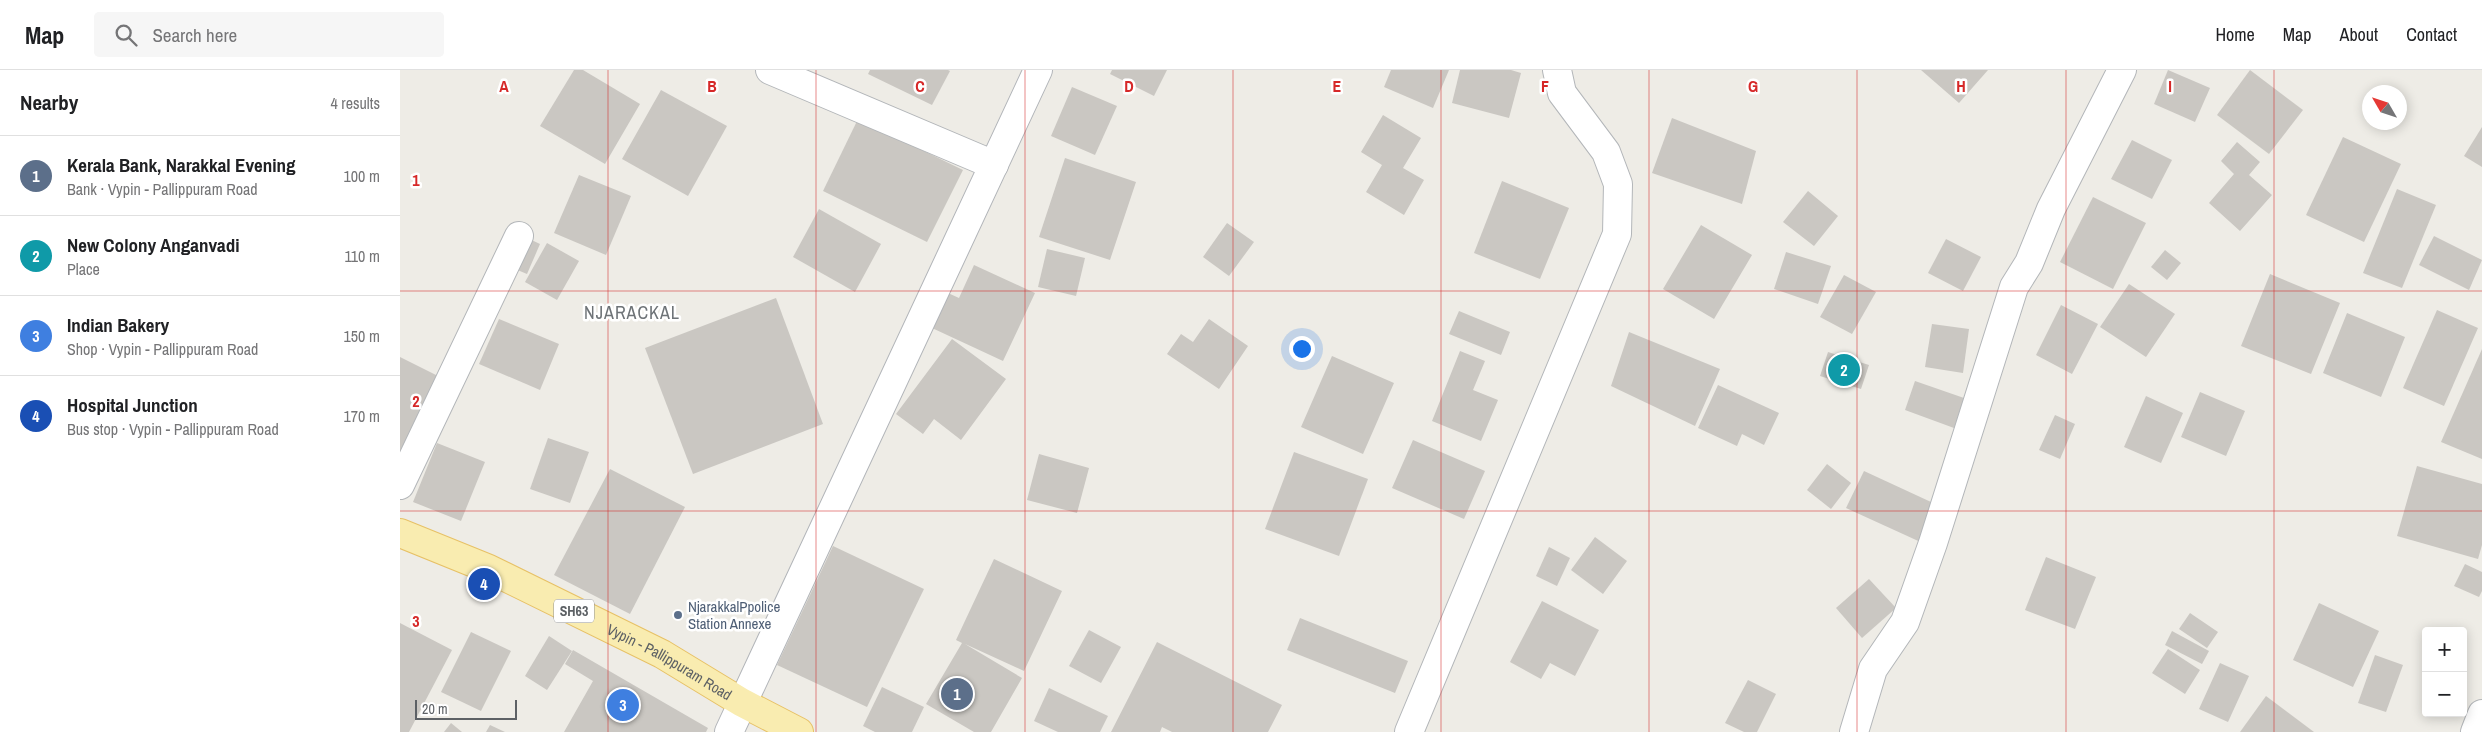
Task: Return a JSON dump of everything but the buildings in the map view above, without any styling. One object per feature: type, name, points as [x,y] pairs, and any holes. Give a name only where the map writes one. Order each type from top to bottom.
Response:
[{"type":"main road","name":"Vypin - Pallippuram Road","points":[[400,533],[489,569],[645,646],[741,702],[799,732]]},
{"type":"street","points":[[770,70],[994,165]]},
{"type":"street","points":[[729,732],[741,702],[1038,70]]},
{"type":"street","points":[[1410,732],[1617,234],[1618,184],[1609,160],[1584,119],[1562,93],[1557,70]]},
{"type":"street","points":[[1854,732],[1873,668],[1904,622],[1911,605],[1942,516],[2014,287],[2029,263],[2051,209],[2122,70]]},
{"type":"street","points":[[400,485],[519,236]]},
{"type":"street","points":[[2475,732],[2482,714]]},
{"type":"place","name":"New Colony Anganvadi","points":[[1844,370]]},
{"type":"place","name":"Hospital Junction","points":[[484,584]]},
{"type":"place","name":"NjarakkalPpolice Station Annexe","points":[[678,615]]},
{"type":"place","name":"Kerala Bank, Narakkal Evening","points":[[957,694]]},
{"type":"place","name":"Indian Bakery","points":[[623,705]]},
{"type":"district","name":"NJARACKAL","points":[[632,312]]}]
